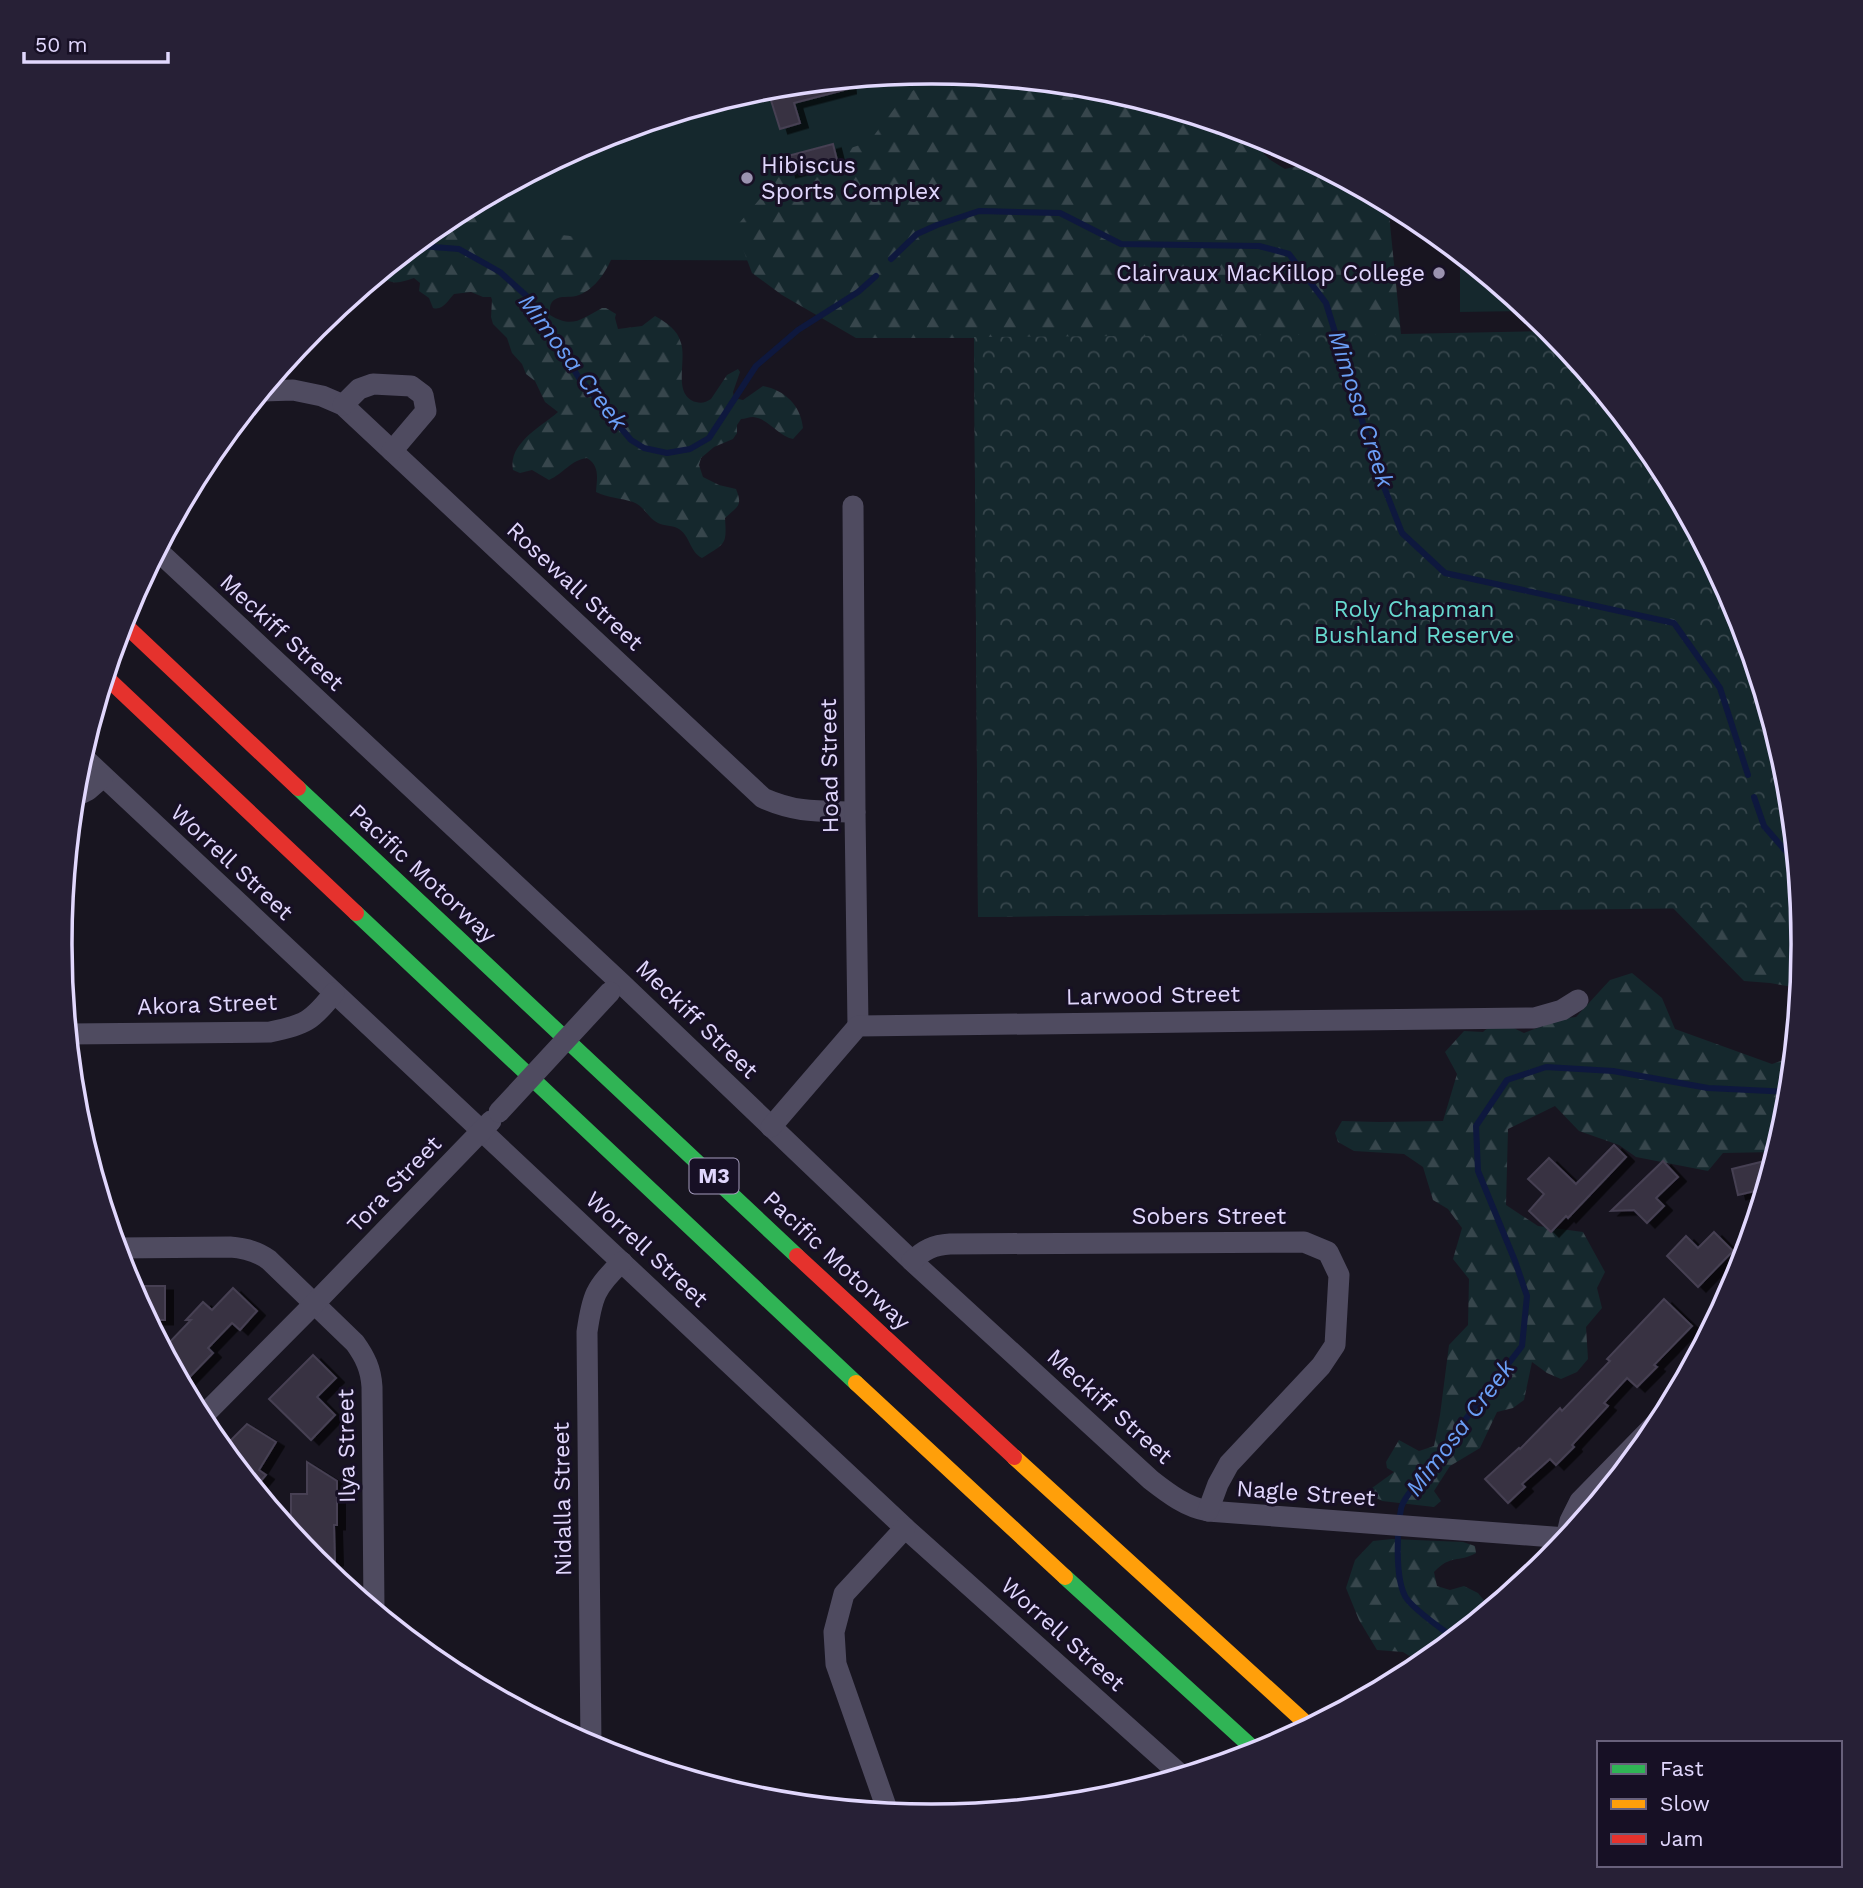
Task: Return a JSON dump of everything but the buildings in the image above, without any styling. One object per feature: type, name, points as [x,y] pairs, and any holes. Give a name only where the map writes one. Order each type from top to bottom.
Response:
[{"type":"highway","name":"Pacific Motorway","points":[[131,631],[858,1311],[1302,1720]]},
{"type":"highway","name":"M3","points":[[112,683],[878,1404],[1247,1743]]},
{"type":"street","points":[[343,405],[359,389],[373,384],[411,386],[423,394],[426,411],[392,451]]},
{"type":"street","name":"Rosewall Street","points":[[274,391],[292,390],[322,396],[343,405],[763,798],[783,807],[807,811],[855,812]]},
{"type":"street","name":"Hoad Street","points":[[853,506],[858,1026]]},
{"type":"street","name":"Meckiff Street","points":[[164,557],[615,987],[771,1127],[912,1261],[1151,1480],[1175,1498],[1208,1511]]},
{"type":"street","name":"Worrell Street","points":[[91,765],[905,1528],[1173,1768]]},
{"type":"street","points":[[86,791],[103,777]]},
{"type":"street","name":"Tora Street","points":[[209,1410],[482,1131],[615,987]]},
{"type":"street","name":"Akora Street","points":[[77,1034],[270,1032],[296,1027],[318,1013],[334,993]]},
{"type":"street","name":"Larwood Street","points":[[858,1026],[1534,1018],[1562,1010],[1578,1000]]},
{"type":"street","points":[[771,1127],[858,1026]]},
{"type":"street","name":"Sobers Street","points":[[912,1261],[936,1245],[950,1244],[1304,1242],[1328,1252],[1339,1275],[1335,1345],[1321,1366],[1229,1464],[1208,1511]]},
{"type":"street","name":"Ilya Street","points":[[128,1248],[230,1247],[252,1250],[269,1259],[355,1343],[368,1363],[371,1377],[374,1597]]},
{"type":"street","name":"Nidalla Street","points":[[592,1733],[587,1332],[592,1301],[602,1282],[622,1262]]},
{"type":"street","points":[[1572,1518],[1580,1501],[1616,1464]]},
{"type":"street","name":"Nagle Street","points":[[1208,1511],[1553,1537]]},
{"type":"street","points":[[885,1802],[836,1664],[834,1632],[844,1594],[905,1528]]},
{"type":"green space","name":"Roly Chapman Bushland Reserve","points":[[923,84],[932,84],[988,86],[1099,101],[1208,130],[1260,150],[1285,169],[1297,166],[1312,173],[1389,217],[1401,334],[1634,448],[1676,514],[1703,564],[1746,668],[1762,721],[1784,832],[1791,944],[1789,986],[1744,981],[1672,907],[978,917],[974,338],[856,338],[782,295],[752,273],[735,228],[782,173],[869,142],[903,97]]},
{"type":"green space","name":"Hibiscus Sports Complex","points":[[969,85],[974,337],[856,338],[855,261],[412,259],[502,199],[602,150],[655,130],[764,101],[819,92],[875,86]]},
{"type":"green space","points":[[521,189],[512,208],[516,216],[531,211],[538,215],[539,223],[548,232],[574,237],[588,247],[604,252],[611,260],[601,277],[588,290],[576,296],[554,300],[550,315],[571,322],[606,308],[616,314],[618,329],[642,326],[655,316],[671,327],[679,338],[682,350],[682,385],[689,398],[700,403],[706,402],[711,399],[727,375],[738,369],[740,372],[733,392],[734,398],[743,400],[763,386],[778,391],[795,406],[803,428],[793,439],[758,418],[741,419],[733,439],[714,447],[701,458],[699,465],[703,477],[736,489],[739,499],[736,508],[725,518],[723,543],[702,558],[679,529],[658,523],[633,502],[596,492],[596,469],[587,458],[576,461],[549,480],[532,470],[520,473],[513,470],[516,452],[527,436],[558,412],[545,402],[535,381],[526,374],[522,364],[512,353],[507,338],[493,324],[491,297],[471,292],[454,294],[437,309],[433,308],[429,298],[419,291],[420,283],[414,278],[402,282],[388,281],[408,262],[454,229]]},
{"type":"green space","points":[[1460,266],[1512,311],[1460,312]]},
{"type":"green space","name":"Roly Chapman Bushland Reserve","points":[[1534,331],[1578,377],[1646,466],[1703,564],[1746,668],[1775,776],[1784,832],[1790,907],[978,917],[974,337]]},
{"type":"green space","points":[[1632,973],[1662,998],[1675,1029],[1772,1064],[1783,1060],[1766,1152],[1723,1153],[1708,1171],[1636,1157],[1619,1145],[1579,1131],[1555,1106],[1508,1129],[1506,1205],[1538,1226],[1583,1232],[1605,1272],[1597,1288],[1602,1308],[1586,1327],[1588,1359],[1577,1372],[1561,1379],[1532,1362],[1524,1400],[1513,1408],[1497,1412],[1480,1448],[1450,1466],[1434,1491],[1441,1501],[1434,1507],[1382,1501],[1371,1495],[1372,1488],[1394,1472],[1387,1468],[1386,1462],[1399,1440],[1419,1451],[1434,1446],[1449,1345],[1468,1325],[1469,1279],[1453,1259],[1462,1228],[1448,1209],[1433,1200],[1423,1167],[1404,1154],[1354,1151],[1338,1142],[1335,1133],[1342,1121],[1443,1121],[1457,1074],[1445,1052],[1464,1031],[1483,1032],[1498,1025],[1524,1033],[1560,1019],[1576,1017],[1610,980]]},
{"type":"green space","points":[[1392,1539],[1463,1542],[1475,1546],[1476,1553],[1445,1563],[1434,1572],[1437,1586],[1450,1590],[1464,1586],[1478,1593],[1485,1601],[1411,1657],[1403,1652],[1377,1650],[1359,1620],[1346,1588],[1355,1560],[1373,1541]]},
{"type":"waterway","name":"Mimosa Creek","points":[[891,259],[917,234],[979,211],[1060,213],[1121,244],[1259,246],[1289,254],[1326,303],[1377,469],[1402,533],[1445,573],[1674,623],[1720,688],[1748,775]]},
{"type":"waterway","name":"Mimosa Creek","points":[[429,247],[459,249],[500,272],[530,299],[579,378],[631,440],[644,448],[667,453],[690,449],[709,438],[756,366],[798,330],[858,292],[876,276]]},
{"type":"waterway","name":"Mimosa Creek","points":[[1754,797],[1764,826],[1786,851]]},
{"type":"waterway","name":"Mimosa Creek","points":[[1446,1632],[1408,1601],[1402,1588],[1398,1566],[1401,1509],[1414,1486],[1522,1346],[1527,1296],[1478,1171],[1476,1126],[1507,1080],[1546,1067],[1613,1071],[1708,1088],[1778,1091]]},
{"type":"traffic: fast","points":[[298,788],[797,1256]]},
{"type":"traffic: fast","points":[[356,913],[856,1383]]},
{"type":"traffic: fast","points":[[1065,1577],[1247,1743]]},
{"type":"traffic: slow","points":[[856,1383],[1065,1577]]},
{"type":"traffic: slow","points":[[1014,1457],[1302,1720]]},
{"type":"traffic: jam","points":[[131,631],[298,788]]},
{"type":"traffic: jam","points":[[112,683],[356,913]]},
{"type":"traffic: jam","points":[[797,1256],[1014,1457]]},
{"type":"place","name":"Hibiscus Sports Complex","points":[[747,178]]},
{"type":"place","name":"Clairvaux MacKillop College","points":[[1439,273]]}]
